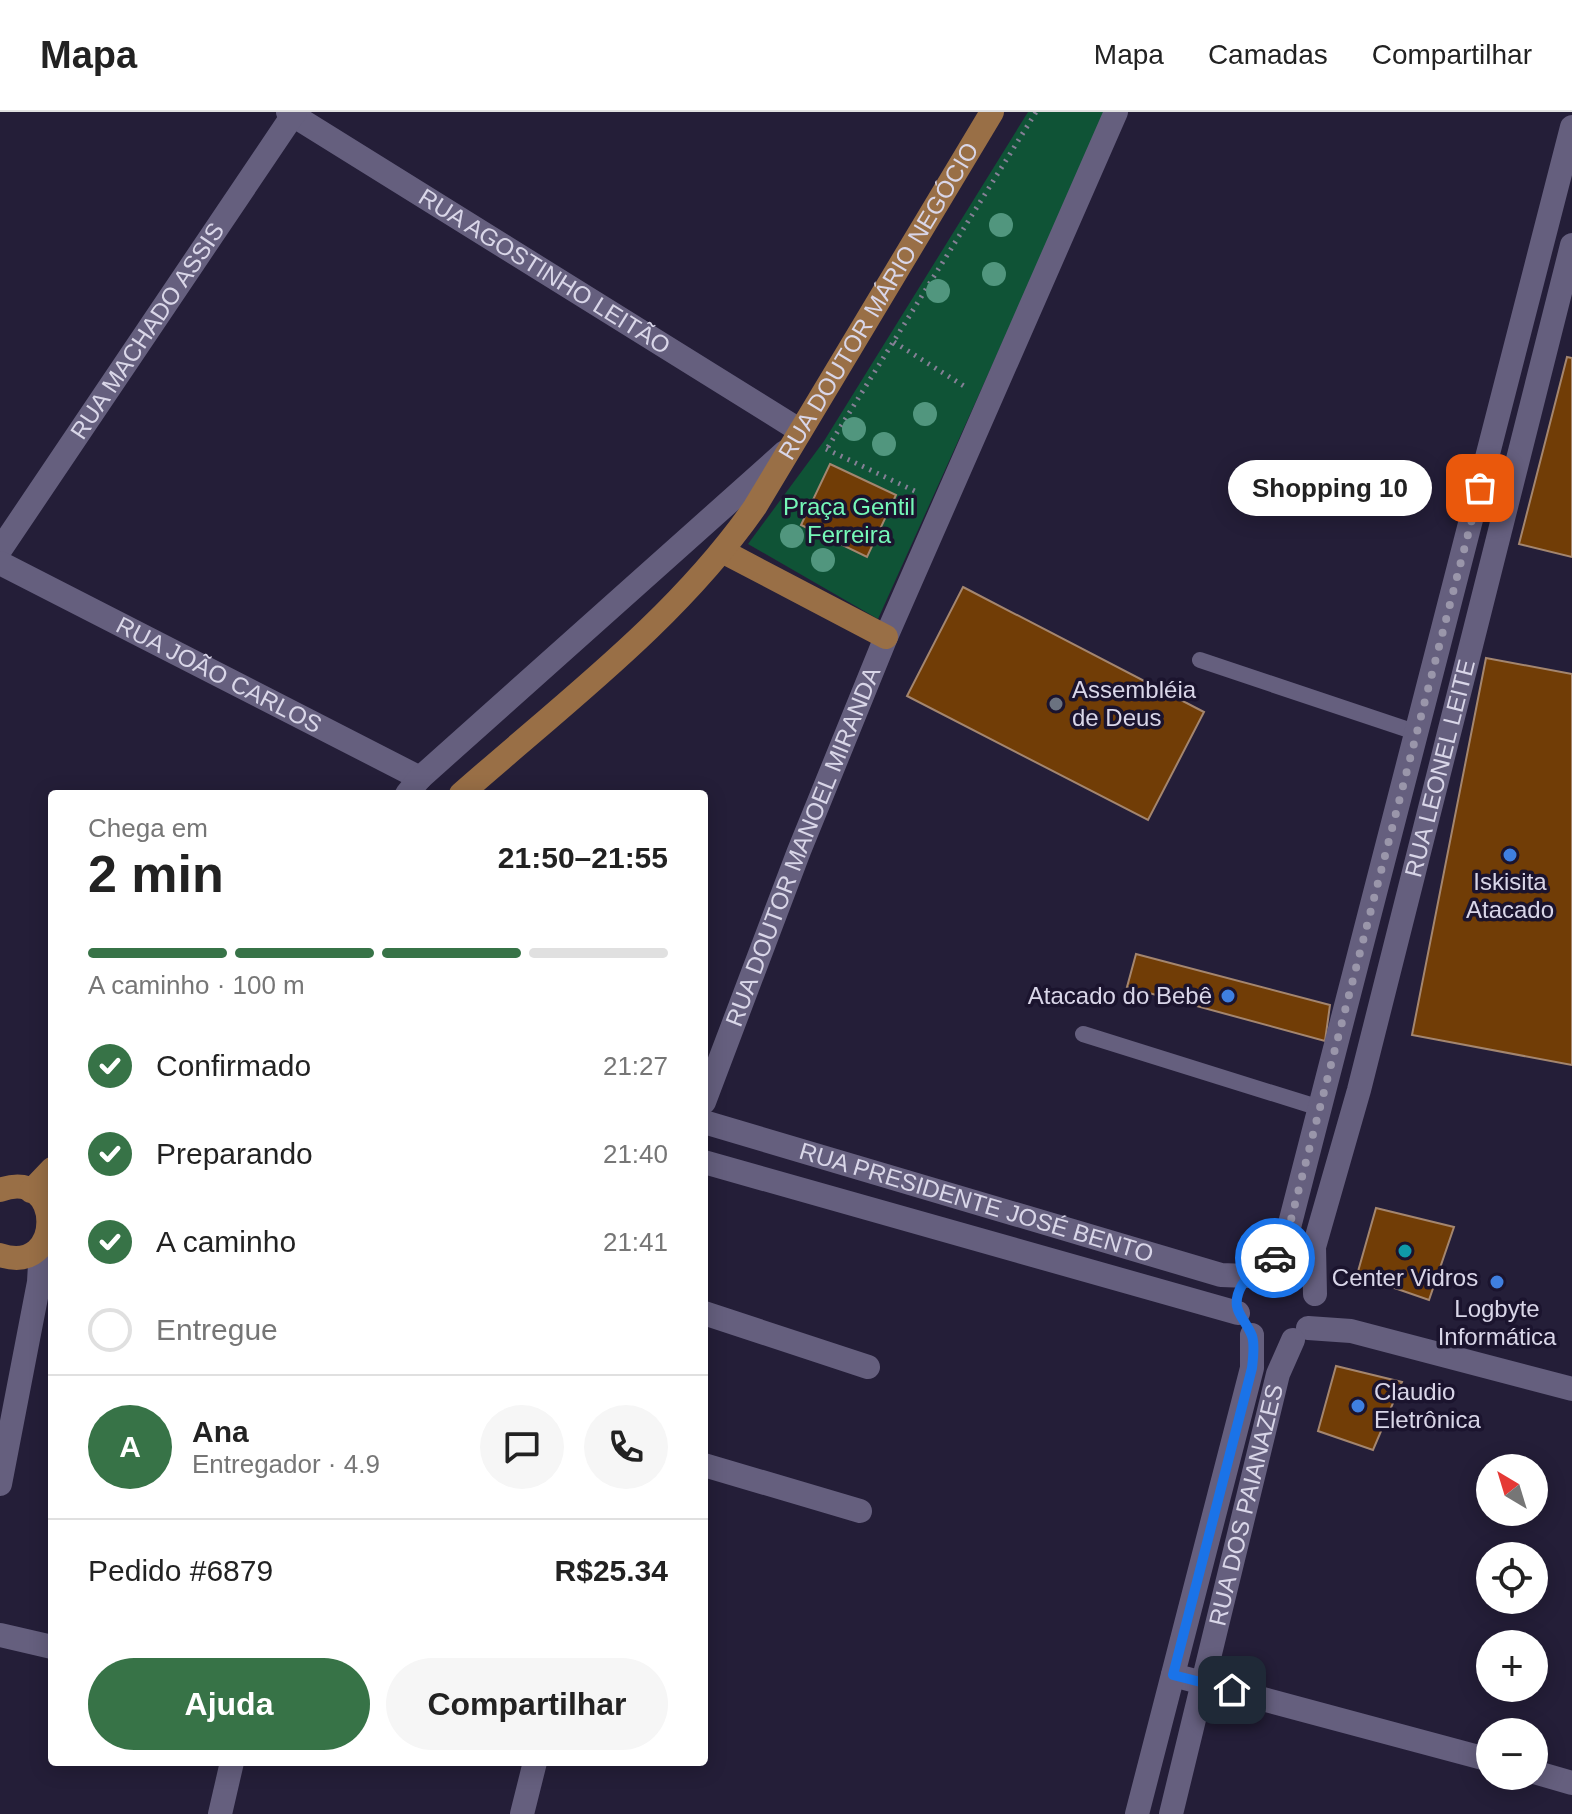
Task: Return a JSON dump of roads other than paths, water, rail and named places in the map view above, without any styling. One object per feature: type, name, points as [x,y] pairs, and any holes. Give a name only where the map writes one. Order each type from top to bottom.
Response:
[{"type":"main road","name":"RUA DOUTOR MÁRIO NEGÓCIO","points":[[466,790],[629,646],[724,552],[992,112]]},
{"type":"main road","points":[[724,552],[886,637]]},
{"type":"main road","points":[[31,1191],[48,1173]]},
{"type":"main road","points":[[0,1190],[17,1187],[31,1191],[46,1205],[48,1212]]},
{"type":"main road","points":[[0,1255],[19,1259],[41,1247],[48,1225]]},
{"type":"street","points":[[886,637],[1116,112]]},
{"type":"street","name":"RUA AGOSTINHO LEITÃO","points":[[292,113],[793,441]]},
{"type":"street","name":"RUA MACHADO ASSIS","points":[[0,550],[292,113]]},
{"type":"street","name":"RUA LEONEL LEITE","points":[[1271,1265],[1286,1239],[1380,884],[1572,127]]},
{"type":"street","name":"RUA LEONEL LEITE","points":[[1308,1317],[1314,1247],[1359,1090],[1572,245]]},
{"type":"street","points":[[1519,335],[1549,337]]},
{"type":"street","points":[[413,786],[793,441]]},
{"type":"street","name":"RUA JOÃO CARLOS","points":[[0,563],[413,786]]},
{"type":"street","name":"RUA DOUTOR MANOEL MIRANDA","points":[[708,1091],[799,851],[886,637]]},
{"type":"street","points":[[1380,884],[1409,892]]},
{"type":"street","name":"RUA PRESIDENTE JOSÉ BENTO","points":[[708,1123],[1221,1275],[1248,1276]]},
{"type":"street","name":"RUA PRESIDENTE JOSÉ BENTO","points":[[708,1163],[1238,1313]]},
{"type":"street","points":[[0,1484],[39,1282],[41,1247]]},
{"type":"street","points":[[1271,1265],[1295,1268],[1308,1279],[1308,1317],[1272,1343],[1252,1335],[1238,1313],[1238,1293],[1248,1276],[1271,1265]]},
{"type":"street","points":[[708,1314],[868,1367]]},
{"type":"street","points":[[1308,1317],[1572,1389]]},
{"type":"street","name":"RUA DOS PAIANAZES","points":[[1171,1814],[1278,1374],[1308,1317]]},
{"type":"street","name":"RUA DOS PAIANAZES","points":[[1137,1814],[1252,1368],[1252,1335]]},
{"type":"street","points":[[708,1466],[860,1511]]},
{"type":"street","points":[[0,1635],[48,1646]]},
{"type":"street","points":[[1173,1675],[1476,1756]]},
{"type":"street","points":[[220,1814],[231,1766]]},
{"type":"street","points":[[522,1814],[534,1766]]},
{"type":"street","points":[[1548,1776],[1572,1783]]},
{"type":"lane","points":[[1449,611],[1479,616]]},
{"type":"lane","points":[[1200,660],[1418,733]]},
{"type":"lane","points":[[1083,1034],[1320,1108]]},
{"type":"place","name":"Shopping 10","points":[[1480,488]]},
{"type":"place","name":"Assembléia de Deus","points":[[1056,704]]},
{"type":"place","name":"Iskisita Atacado","points":[[1510,855]]},
{"type":"place","name":"Atacado do Bebê","points":[[1228,996]]},
{"type":"place","name":"Center Vidros","points":[[1405,1251]]},
{"type":"place","name":"Logbyte Informática","points":[[1497,1282]]},
{"type":"place","name":"Claudio Eletrônica","points":[[1358,1406]]},
{"type":"park label","name":"Praça Gentil Ferreira","points":[[849,521]]}]
